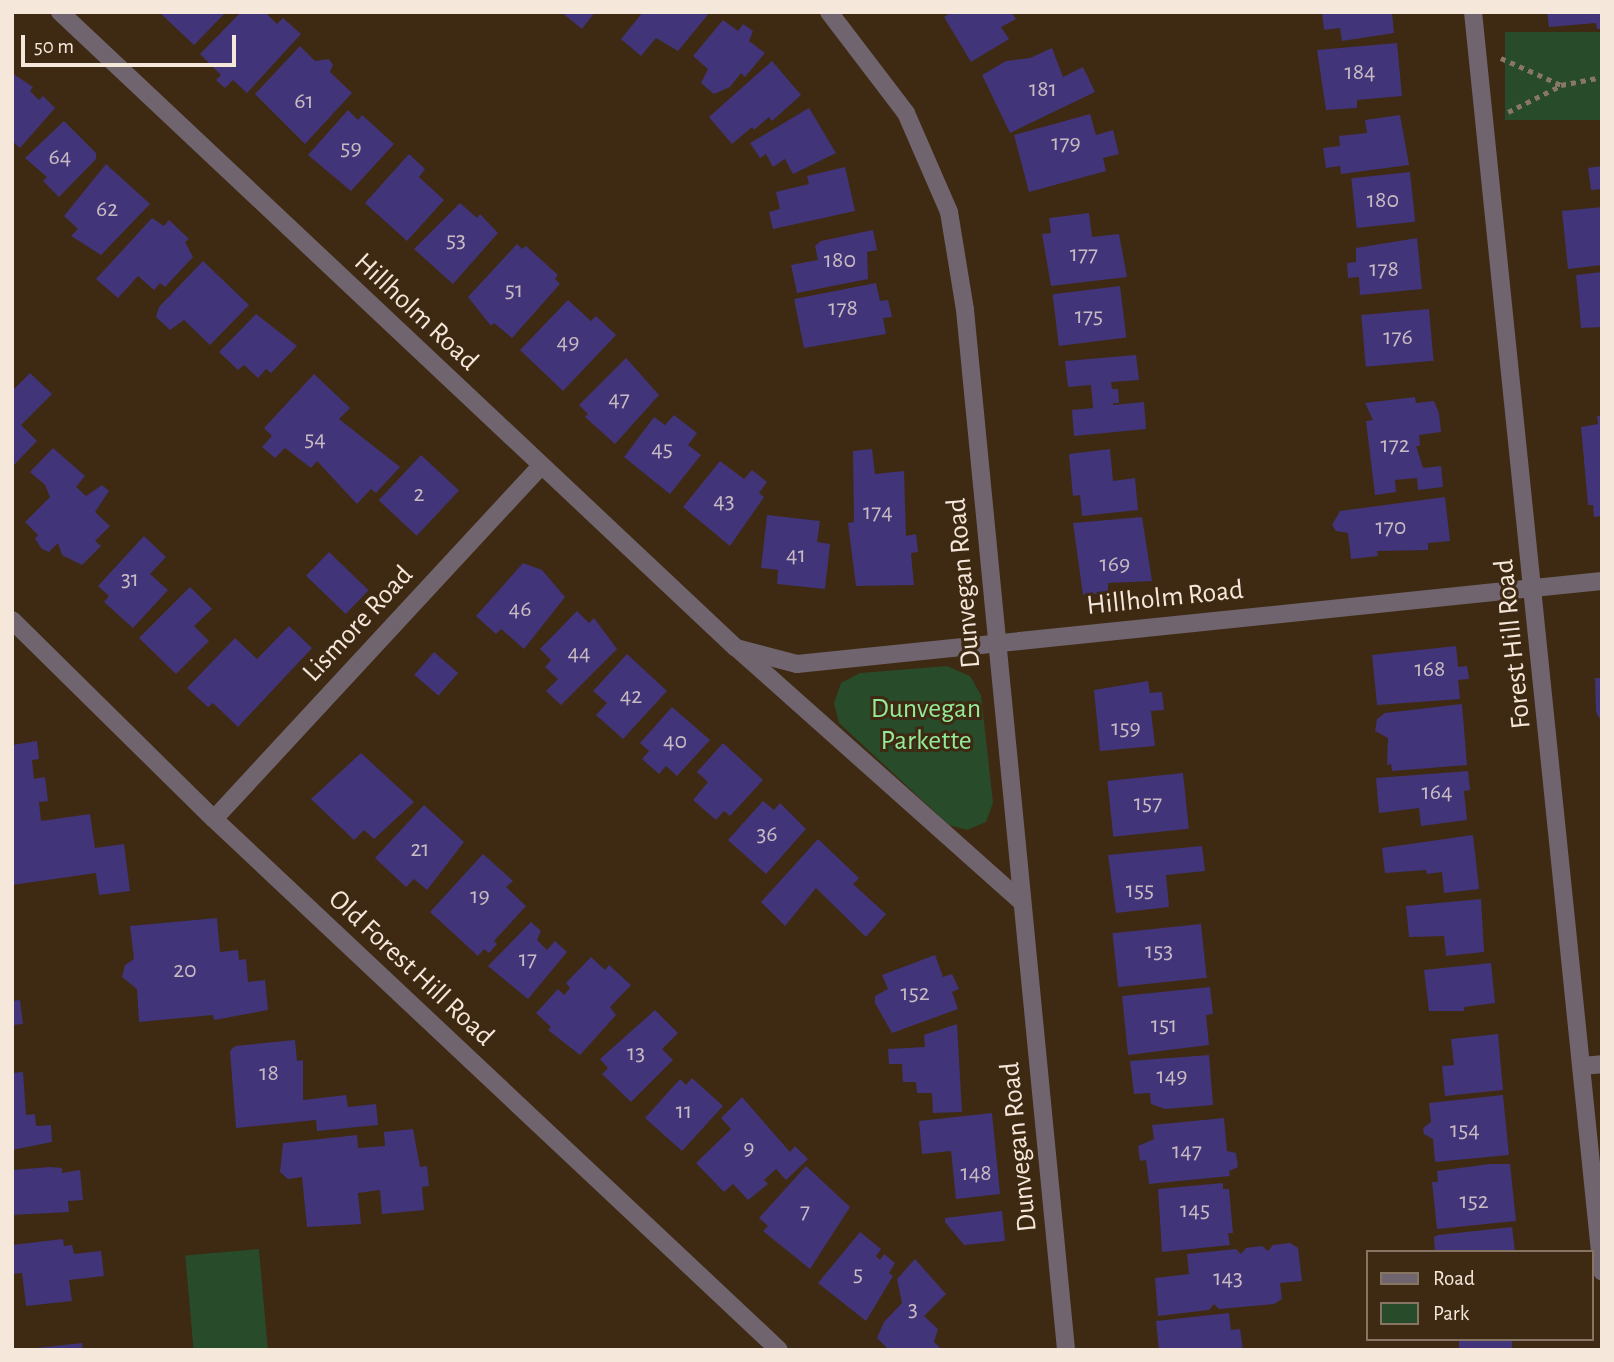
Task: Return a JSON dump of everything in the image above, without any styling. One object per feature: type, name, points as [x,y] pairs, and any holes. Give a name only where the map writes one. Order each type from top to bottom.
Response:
[{"type":"street","name":"Hillholm Road","points":[[60,12],[736,648],[1021,901]]},
{"type":"street","name":"Dunvegan Road","points":[[829,12],[906,113],[949,212],[965,310],[1066,1350]]},
{"type":"street","name":"Forest Hill Road","points":[[1474,12],[1602,1271]]},
{"type":"street","name":"Lismore Road","points":[[214,819],[541,466]]},
{"type":"street","name":"Hillholm Road","points":[[736,648],[797,664],[1602,581]]},
{"type":"street","name":"Old Forest Hill Road","points":[[12,620],[214,819],[779,1350]]},
{"type":"street","points":[[1581,1066],[1602,1064]]},
{"type":"path","points":[[1479,54],[1501,58],[1561,85]]},
{"type":"path","points":[[1508,112],[1561,85],[1602,77]]},
{"type":"green space","points":[[1505,32],[1602,32],[1602,120],[1505,120]]},
{"type":"green space","name":"Dunvegan Parkette","points":[[947,666],[970,676],[981,695],[993,803],[986,822],[967,830],[949,825],[839,723],[834,703],[841,683],[860,673]]},
{"type":"green space","points":[[259,1249],[268,1350],[194,1350],[185,1255]]},
{"type":"building","points":[[159,12],[226,12],[194,45]]},
{"type":"building","points":[[241,12],[265,12],[277,24],[283,18],[301,34],[247,93],[233,80],[225,88],[216,80],[221,75],[200,54]]},
{"type":"building","points":[[561,12],[595,12],[582,29]]},
{"type":"building","points":[[643,12],[710,12],[678,51],[656,38],[641,56],[621,39]]},
{"type":"building","points":[[952,12],[1011,12],[1016,19],[1001,27],[1009,39],[971,62],[944,17]]},
{"type":"building","points":[[1322,12],[1392,12],[1394,33],[1342,41],[1340,28],[1324,30]]},
{"type":"building","points":[[1547,12],[1602,12],[1602,29],[1597,29],[1596,23],[1549,27]]},
{"type":"building","points":[[723,20],[738,31],[743,24],[753,31],[749,41],[765,53],[745,77],[741,73],[730,87],[714,94],[701,83],[708,69],[693,56]]},
{"type":"building","points":[[1397,43],[1402,96],[1357,100],[1357,108],[1326,110],[1317,50]]},
{"type":"building","points":[[300,46],[315,61],[329,59],[333,65],[330,72],[352,93],[305,144],[255,94]]},
{"type":"building","points":[[1052,48],[1063,77],[1083,67],[1095,92],[1010,133],[982,75],[1006,61],[1030,58]]},
{"type":"building","points":[[772,61],[801,95],[772,121],[769,117],[732,144],[709,117]]},
{"type":"building","points":[[12,73],[33,87],[30,91],[39,100],[43,96],[55,108],[20,148],[12,141]]},
{"type":"building","points":[[809,108],[836,153],[793,174],[785,159],[773,167],[766,154],[760,158],[750,143]]},
{"type":"building","points":[[348,110],[358,120],[362,115],[394,144],[351,191],[308,155]]},
{"type":"building","points":[[1090,114],[1096,135],[1113,130],[1119,154],[1103,158],[1106,171],[1029,192],[1014,135]]},
{"type":"building","points":[[1400,115],[1409,165],[1341,174],[1340,166],[1326,168],[1323,148],[1340,146],[1339,136],[1367,133],[1365,120]]},
{"type":"building","points":[[64,121],[96,153],[96,159],[59,197],[43,181],[47,177],[25,158]]},
{"type":"building","points":[[409,154],[425,169],[419,177],[444,200],[407,241],[365,203]]},
{"type":"building","points":[[106,164],[150,204],[101,255],[71,236],[78,229],[64,216]]},
{"type":"building","points":[[1602,166],[1602,189],[1591,190],[1588,168]]},
{"type":"building","points":[[845,167],[855,211],[773,229],[769,212],[780,209],[776,192],[809,184],[807,176]]},
{"type":"building","points":[[1410,172],[1415,222],[1357,228],[1351,178]]},
{"type":"building","points":[[460,203],[477,218],[480,214],[498,233],[453,284],[414,249]]},
{"type":"building","points":[[1602,207],[1602,265],[1568,269],[1562,211]]},
{"type":"building","points":[[1089,213],[1092,237],[1119,234],[1127,277],[1051,286],[1042,234],[1051,233],[1049,218]]},
{"type":"building","points":[[152,218],[164,226],[169,220],[189,239],[185,242],[193,257],[165,287],[160,283],[154,290],[138,276],[118,298],[96,279]]},
{"type":"building","points":[[873,230],[877,250],[867,252],[868,279],[797,293],[791,265],[818,260],[815,246],[821,241]]},
{"type":"building","points":[[1417,238],[1422,289],[1360,295],[1359,277],[1348,278],[1347,263],[1356,262],[1356,248]]},
{"type":"building","points":[[517,244],[522,249],[526,246],[558,275],[555,279],[560,284],[512,338],[494,323],[491,326],[468,297]]},
{"type":"building","points":[[203,261],[249,305],[210,345],[184,320],[170,330],[156,317],[159,307]]},
{"type":"building","points":[[1602,272],[1602,327],[1581,328],[1576,275]]},
{"type":"building","points":[[876,283],[880,301],[888,300],[892,317],[883,318],[886,334],[804,348],[794,299]]},
{"type":"building","points":[[1120,286],[1126,338],[1059,346],[1053,294]]},
{"type":"building","points":[[568,300],[591,321],[596,316],[616,335],[563,391],[520,350]]},
{"type":"building","points":[[1429,309],[1434,361],[1366,367],[1361,315]]},
{"type":"building","points":[[256,314],[297,346],[271,373],[266,369],[258,378],[244,365],[238,370],[219,352]]},
{"type":"building","points":[[1136,355],[1139,380],[1111,382],[1112,389],[1118,389],[1119,403],[1113,405],[1144,402],[1146,429],[1074,436],[1072,410],[1093,408],[1091,385],[1068,387],[1065,361]]},
{"type":"building","points":[[626,358],[659,395],[615,444],[585,417],[588,414],[579,405]]},
{"type":"building","points":[[30,373],[52,394],[21,425],[37,441],[12,467],[12,391]]},
{"type":"building","points":[[314,374],[350,408],[339,419],[400,467],[376,493],[371,489],[357,504],[317,461],[311,468],[285,448],[275,458],[262,447],[272,436],[264,428]]},
{"type":"building","points":[[1415,397],[1416,403],[1434,401],[1439,413],[1441,432],[1419,435],[1420,446],[1416,446],[1423,468],[1441,466],[1443,487],[1418,490],[1417,478],[1395,480],[1396,492],[1375,495],[1366,421],[1373,420],[1365,403]]},
{"type":"building","points":[[674,415],[697,433],[688,445],[701,455],[670,494],[624,457],[654,417],[665,425]]},
{"type":"building","points":[[1597,416],[1602,416],[1602,516],[1594,517],[1593,505],[1588,505],[1581,427],[1598,424]]},
{"type":"building","points":[[53,448],[85,476],[76,487],[86,496],[102,485],[109,491],[95,512],[110,526],[95,541],[101,546],[82,565],[62,555],[58,543],[49,552],[42,549],[35,539],[38,535],[25,522],[50,497],[45,485],[30,472]]},
{"type":"building","points":[[872,449],[875,474],[904,471],[906,536],[916,534],[918,552],[911,553],[914,585],[856,586],[848,523],[854,522],[853,451]]},
{"type":"building","points":[[1110,449],[1113,481],[1135,478],[1138,510],[1082,516],[1080,495],[1073,496],[1069,454]]},
{"type":"building","points":[[421,455],[459,490],[417,536],[379,500]]},
{"type":"building","points":[[720,461],[744,479],[752,470],[767,482],[759,493],[764,497],[730,546],[683,507]]},
{"type":"building","points":[[1445,497],[1450,541],[1428,543],[1428,550],[1377,551],[1378,556],[1351,559],[1348,533],[1336,531],[1332,525],[1340,511]]},
{"type":"building","points":[[767,515],[820,521],[817,542],[830,544],[825,589],[777,584],[778,570],[761,568]]},
{"type":"building","points":[[1142,517],[1152,581],[1108,583],[1108,593],[1083,595],[1073,523]]},
{"type":"building","points":[[144,536],[166,557],[150,574],[168,590],[133,628],[104,602],[109,596],[98,586]]},
{"type":"building","points":[[329,552],[369,590],[346,614],[306,576]]},
{"type":"building","points":[[523,563],[542,570],[565,597],[524,649],[501,629],[496,634],[476,616]]},
{"type":"building","points":[[190,587],[212,609],[194,626],[209,641],[176,674],[139,638]]},
{"type":"building","points":[[577,611],[589,623],[594,618],[617,649],[561,705],[546,691],[558,679],[545,667],[551,660],[540,649]]},
{"type":"building","points":[[289,626],[312,648],[238,727],[213,703],[208,707],[187,688],[235,638],[257,659]]},
{"type":"building","points":[[1456,646],[1458,667],[1467,666],[1469,679],[1458,680],[1460,699],[1377,705],[1372,655]]},
{"type":"building","points":[[434,652],[458,673],[438,696],[414,675]]},
{"type":"building","points":[[627,654],[667,691],[623,739],[596,715],[607,703],[593,691]]},
{"type":"building","points":[[1595,678],[1602,678],[1602,723],[1596,712]]},
{"type":"building","points":[[1148,681],[1150,693],[1162,692],[1164,710],[1151,711],[1155,746],[1100,751],[1094,690]]},
{"type":"building","points":[[1462,704],[1467,765],[1392,771],[1391,764],[1387,765],[1388,738],[1375,731],[1377,719],[1385,713]]},
{"type":"building","points":[[672,707],[710,740],[677,776],[666,766],[659,774],[642,759],[649,751],[640,743]]},
{"type":"building","points":[[37,741],[39,759],[32,760],[34,779],[45,777],[48,801],[39,802],[41,821],[90,814],[95,848],[124,844],[130,891],[99,895],[96,873],[12,885],[12,745]]},
{"type":"building","points":[[723,743],[763,780],[730,816],[724,811],[716,820],[693,800],[708,782],[697,772]]},
{"type":"building","points":[[361,753],[414,802],[374,839],[364,830],[354,840],[311,799]]},
{"type":"building","points":[[1468,771],[1470,790],[1464,791],[1467,820],[1421,826],[1419,808],[1379,813],[1376,778]]},
{"type":"building","points":[[1183,773],[1189,829],[1113,837],[1107,781]]},
{"type":"building","points":[[763,801],[774,810],[780,803],[806,829],[766,874],[728,840]]},
{"type":"building","points":[[424,805],[464,842],[427,890],[414,879],[406,887],[375,858]]},
{"type":"building","points":[[1473,835],[1479,889],[1444,893],[1442,872],[1427,874],[1426,870],[1385,873],[1382,848]]},
{"type":"building","points":[[818,839],[859,878],[853,884],[886,914],[866,937],[816,888],[785,926],[761,902]]},
{"type":"building","points":[[1202,846],[1205,871],[1166,875],[1169,907],[1116,913],[1108,855]]},
{"type":"building","points":[[483,854],[513,881],[506,887],[526,906],[494,941],[497,944],[489,953],[484,949],[478,956],[430,912]]},
{"type":"building","points":[[1481,899],[1484,952],[1446,956],[1444,936],[1409,937],[1406,906]]},
{"type":"building","points":[[217,918],[220,952],[238,950],[239,960],[246,959],[248,982],[265,980],[268,1010],[214,1020],[213,1015],[139,1022],[137,989],[122,977],[125,965],[134,959],[130,926]]},
{"type":"building","points":[[531,922],[541,931],[537,940],[547,950],[555,941],[567,952],[528,999],[488,966]]},
{"type":"building","points":[[1201,924],[1207,978],[1118,987],[1112,933]]},
{"type":"building","points":[[935,955],[943,977],[952,974],[959,989],[952,992],[958,1009],[892,1033],[875,1003],[875,996],[888,989],[882,975]]},
{"type":"building","points":[[591,957],[605,970],[609,965],[631,985],[610,1007],[616,1015],[580,1055],[548,1030],[551,1027],[536,1013],[558,989],[564,995],[570,988],[566,983]]},
{"type":"building","points":[[1491,963],[1495,1003],[1464,1007],[1464,1011],[1429,1011],[1424,970]]},
{"type":"building","points":[[1210,987],[1213,1014],[1206,1015],[1209,1045],[1128,1055],[1122,996]]},
{"type":"building","points":[[20,1000],[23,1024],[12,1025],[12,1001]]},
{"type":"building","points":[[655,1010],[678,1033],[662,1049],[673,1060],[631,1102],[602,1074],[608,1068],[600,1059]]},
{"type":"building","points":[[957,1024],[962,1112],[933,1113],[932,1093],[917,1093],[916,1082],[903,1082],[902,1064],[889,1064],[888,1049],[925,1047],[924,1035]]},
{"type":"building","points":[[1498,1034],[1503,1090],[1445,1096],[1442,1066],[1454,1065],[1451,1039]]},
{"type":"building","points":[[295,1040],[297,1061],[303,1060],[303,1100],[346,1095],[348,1107],[376,1104],[378,1125],[317,1131],[316,1120],[236,1128],[230,1051],[235,1046]]},
{"type":"building","points":[[1209,1055],[1213,1105],[1165,1109],[1151,1104],[1150,1093],[1134,1094],[1130,1061]]},
{"type":"building","points":[[23,1072],[26,1115],[35,1114],[36,1126],[51,1125],[52,1142],[12,1150],[12,1073]]},
{"type":"building","points":[[692,1078],[723,1106],[682,1151],[645,1118],[680,1079],[686,1085]]},
{"type":"building","points":[[1503,1095],[1509,1155],[1435,1162],[1433,1139],[1424,1134],[1423,1128],[1431,1122],[1429,1103]]},
{"type":"building","points":[[742,1097],[790,1152],[795,1146],[808,1159],[786,1180],[776,1169],[764,1180],[768,1184],[748,1200],[733,1184],[724,1192],[696,1163],[731,1129],[721,1118]]},
{"type":"building","points":[[992,1113],[1000,1194],[956,1199],[951,1151],[922,1154],[919,1121]]},
{"type":"building","points":[[1224,1118],[1227,1151],[1236,1153],[1238,1167],[1229,1171],[1230,1176],[1149,1184],[1146,1160],[1140,1161],[1138,1146],[1154,1139],[1152,1125]]},
{"type":"building","points":[[413,1129],[420,1167],[427,1166],[429,1186],[422,1187],[424,1210],[382,1214],[380,1190],[358,1193],[361,1224],[307,1227],[302,1177],[288,1179],[280,1172],[283,1143],[357,1135],[358,1148],[385,1146],[384,1132]]},
{"type":"building","points":[[1510,1164],[1516,1221],[1437,1229],[1432,1182],[1438,1182],[1437,1171]]},
{"type":"building","points":[[806,1166],[850,1207],[810,1269],[763,1231],[768,1226],[759,1218]]},
{"type":"building","points":[[62,1168],[62,1173],[80,1170],[83,1200],[68,1201],[69,1212],[12,1215],[12,1170]]},
{"type":"building","points":[[1223,1183],[1223,1189],[1229,1189],[1233,1233],[1228,1233],[1230,1245],[1162,1252],[1158,1189]]},
{"type":"building","points":[[1002,1211],[1005,1241],[964,1245],[945,1222],[945,1218]]},
{"type":"building","points":[[1512,1227],[1515,1250],[1435,1250],[1434,1237]]},
{"type":"building","points":[[860,1232],[881,1249],[876,1256],[880,1260],[884,1254],[895,1263],[889,1273],[893,1276],[866,1321],[818,1283]]},
{"type":"building","points":[[63,1239],[64,1246],[72,1245],[74,1254],[101,1251],[104,1276],[69,1280],[72,1301],[26,1306],[22,1273],[12,1274],[12,1245]]},
{"type":"building","points":[[1290,1243],[1298,1248],[1302,1281],[1280,1283],[1282,1299],[1274,1304],[1219,1309],[1214,1304],[1209,1310],[1158,1316],[1155,1278],[1189,1274],[1187,1254],[1236,1249],[1241,1254],[1246,1248],[1262,1246],[1268,1251],[1273,1245]]},
{"type":"building","points":[[915,1259],[946,1294],[924,1316],[938,1329],[934,1342],[942,1350],[889,1350],[877,1338],[884,1322],[902,1303],[897,1279]]},
{"type":"building","points":[[1229,1313],[1231,1330],[1240,1329],[1243,1350],[1159,1350],[1156,1321]]},
{"type":"building","points":[[1459,1341],[1512,1341],[1512,1350],[1459,1350]]},
{"type":"building","points":[[82,1343],[83,1350],[36,1350],[36,1348]]}]
